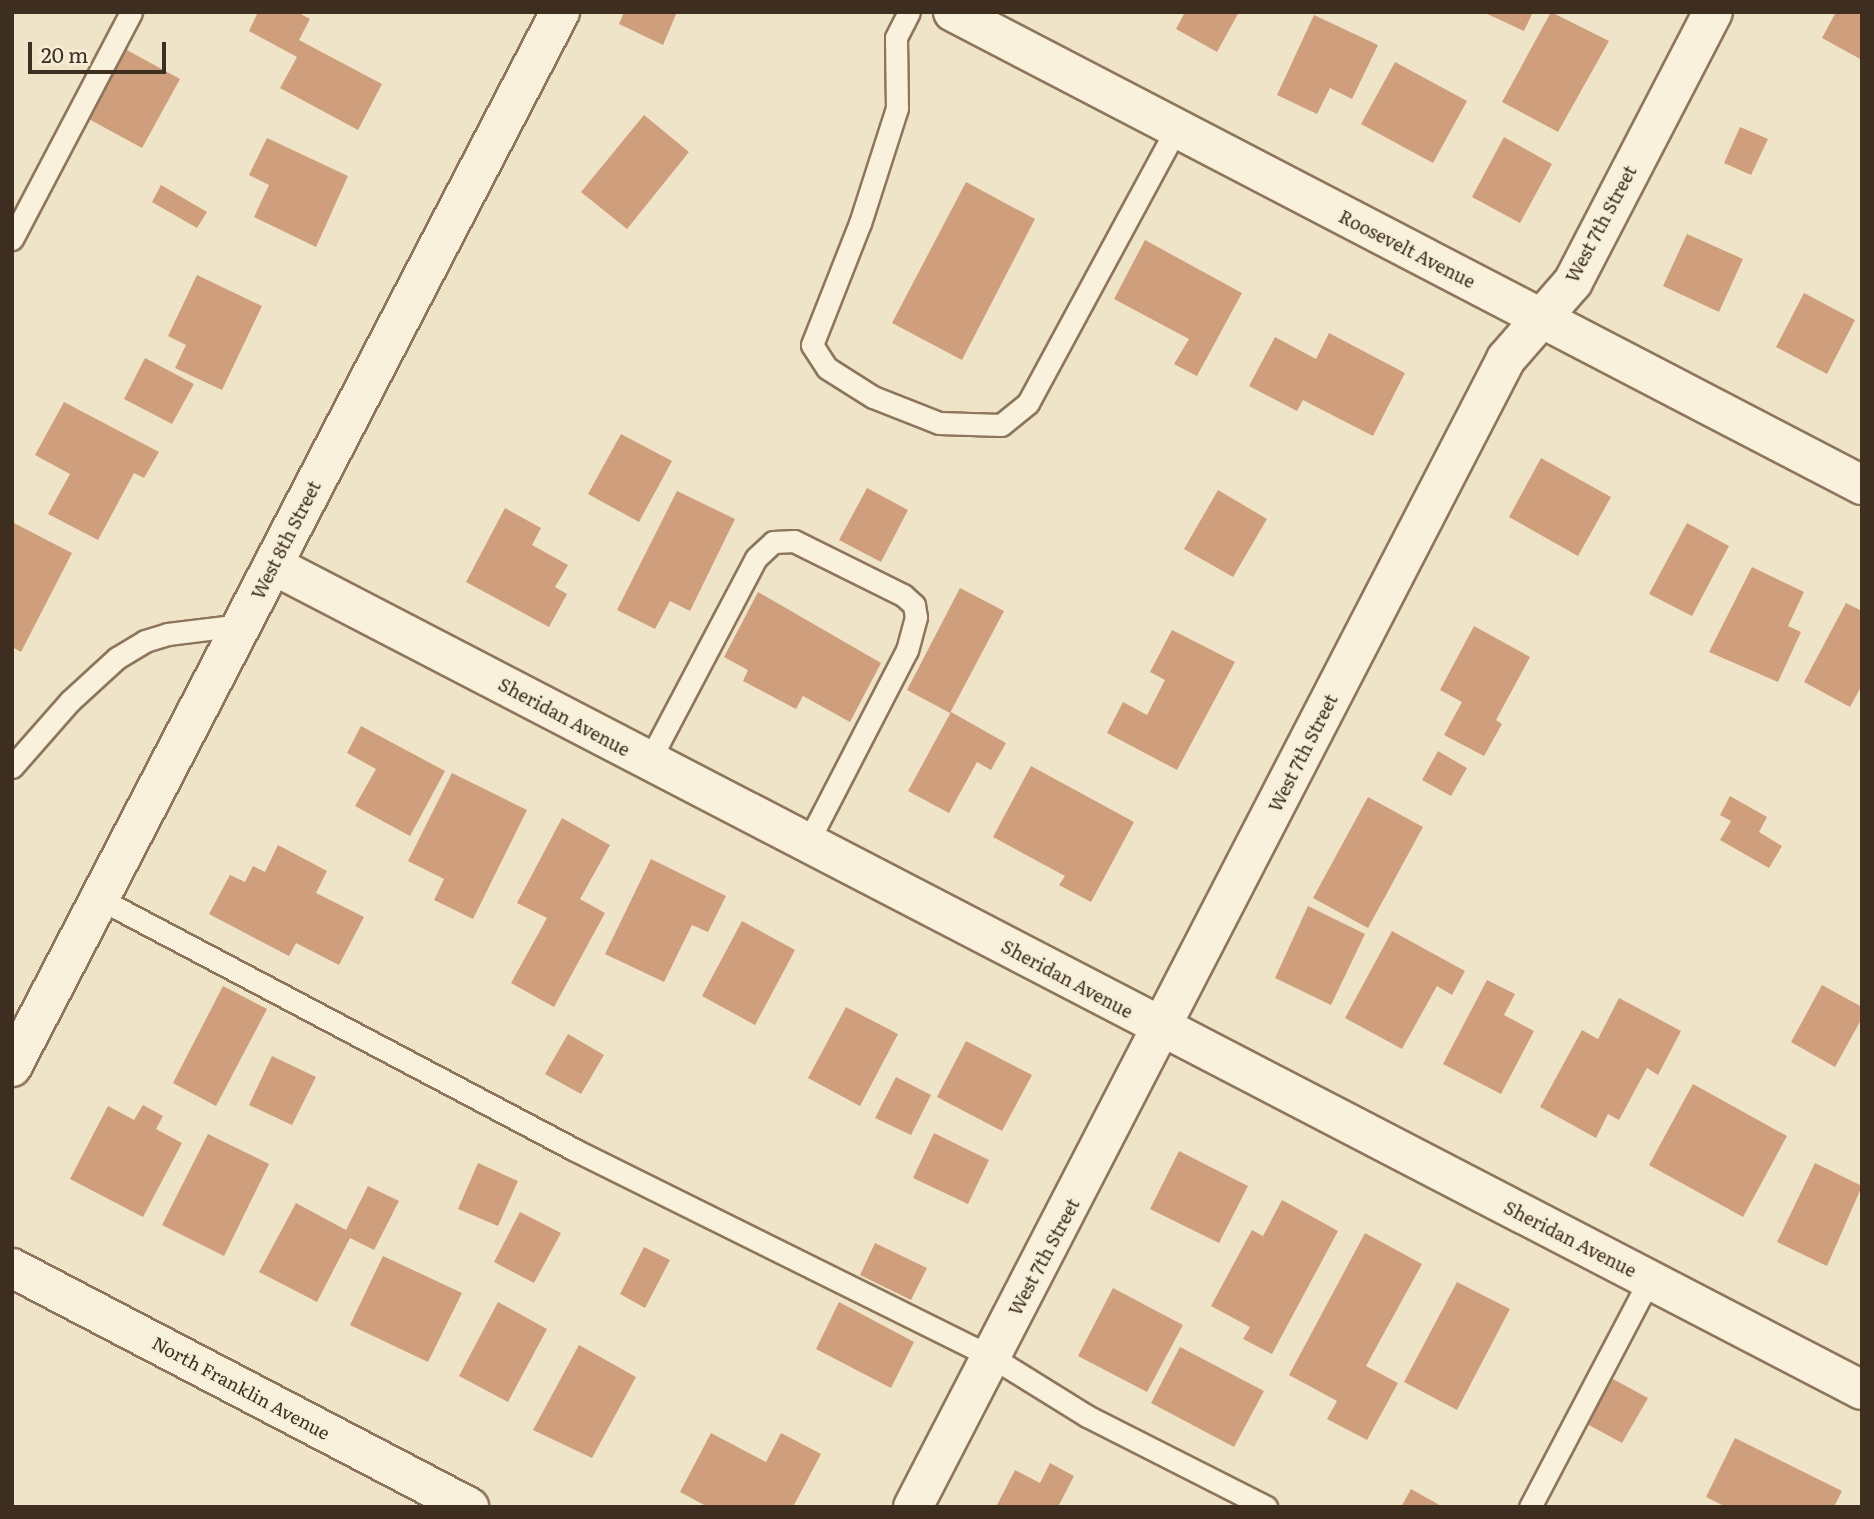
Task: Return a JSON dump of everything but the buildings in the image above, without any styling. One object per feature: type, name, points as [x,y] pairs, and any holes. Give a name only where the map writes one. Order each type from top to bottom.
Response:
[{"type":"street","name":"West 8th Street","points":[[12,1067],[560,12]]},
{"type":"street","name":"Roosevelt Avenue","points":[[953,12],[1862,485]]},
{"type":"street","name":"West 7th Street","points":[[913,1507],[1163,1029],[1506,359],[1573,282],[1713,12]]},
{"type":"street","name":"Sheridan Avenue","points":[[273,565],[1862,1390]]},
{"type":"street","name":"North Franklin Avenue","points":[[12,1268],[469,1507]]},
{"type":"lane","points":[[12,239],[131,12]]},
{"type":"lane","points":[[909,12],[896,38],[897,108],[860,223],[812,345],[827,368],[873,397],[939,423],[1001,425],[1028,403],[1176,129]]},
{"type":"lane","points":[[649,761],[705,650],[764,548],[774,542],[794,541],[903,595],[914,605],[916,617],[907,650],[807,844]]},
{"type":"lane","points":[[12,766],[70,701],[135,647],[168,634],[241,625]]},
{"type":"lane","points":[[100,899],[575,1150],[992,1357],[1087,1416],[1266,1507]]},
{"type":"lane","points":[[1530,1507],[1649,1280]]}]
